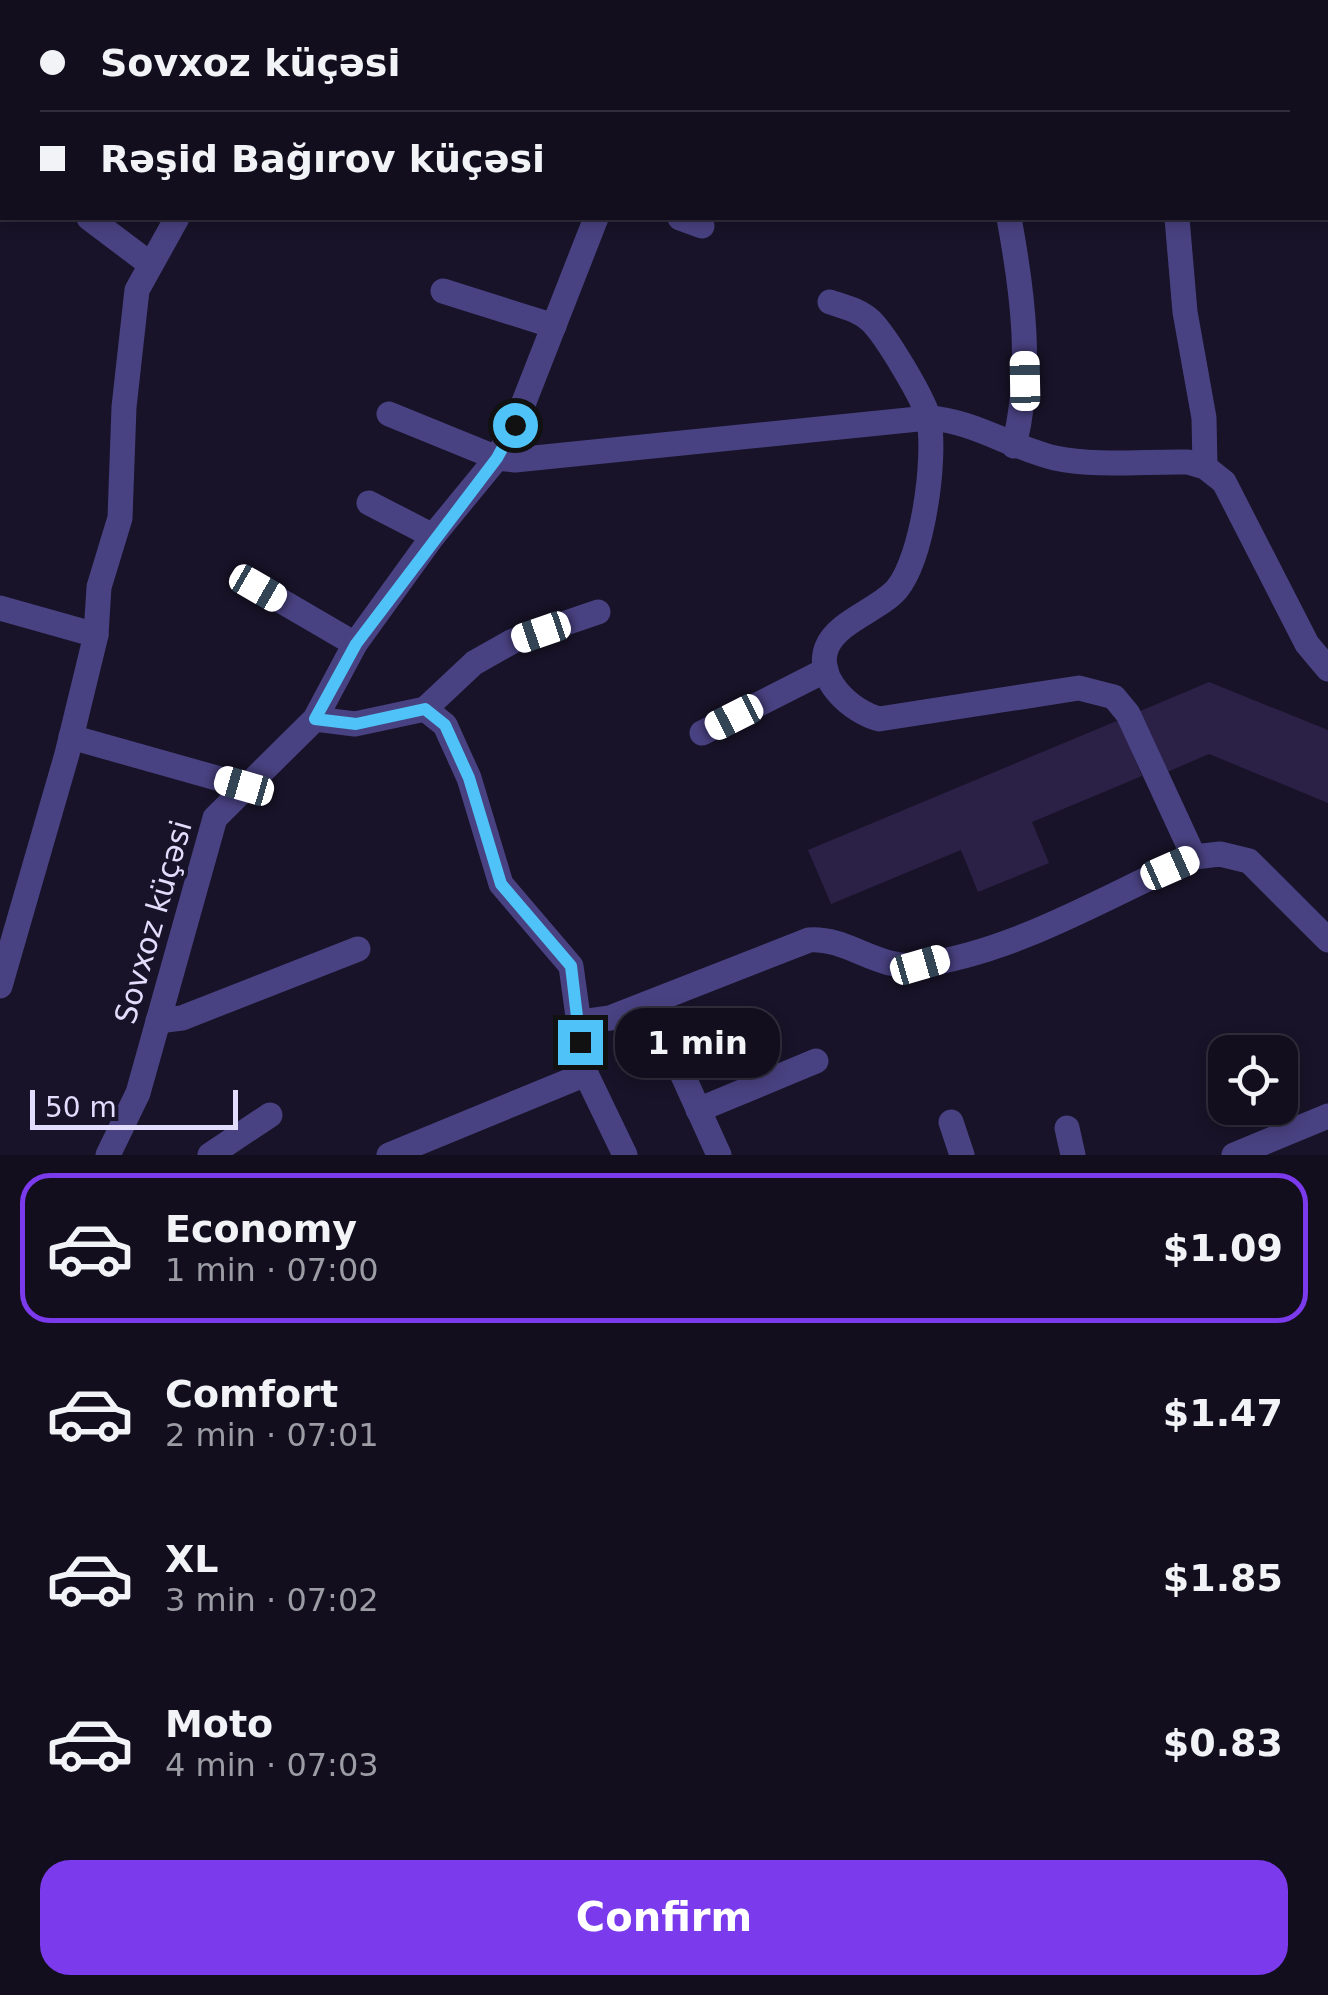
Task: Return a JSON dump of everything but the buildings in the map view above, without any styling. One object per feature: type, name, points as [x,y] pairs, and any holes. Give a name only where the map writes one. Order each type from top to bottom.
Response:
[{"type":"street","points":[[92,220],[150,264]]},
{"type":"street","points":[[1,979],[71,737],[96,635],[98,587],[120,518],[124,406],[137,290],[176,220]]},
{"type":"street","name":"Sovxoz küçəsi","points":[[108,1155],[138,1094],[215,818],[315,719],[356,644],[434,536],[497,458],[515,425],[595,220]]},
{"type":"street","points":[[1009,220],[1024,295],[1025,381],[1014,446]]},
{"type":"street","points":[[1177,220],[1185,312],[1204,418],[1205,468]]},
{"type":"street","points":[[443,290],[554,326]]},
{"type":"street","points":[[830,302],[858,312],[874,324],[928,418],[930,458],[919,542],[898,587],[835,635],[826,649],[826,670],[839,694],[859,714],[878,719],[1079,688],[1114,697],[1128,714],[1194,857]]},
{"type":"street","points":[[389,414],[497,458],[516,460],[928,418],[949,419],[1014,446],[1083,462],[1177,462],[1205,468],[1224,482],[1307,644],[1328,669]]},
{"type":"street","points":[[368,502],[434,536]]},
{"type":"street","points":[[258,588],[356,644]]},
{"type":"street","points":[[0,608],[96,635]]},
{"type":"street","points":[[315,719],[356,724],[425,709],[474,664],[512,642],[598,612]]},
{"type":"street","points":[[702,733],[826,670]]},
{"type":"street","points":[[425,709],[445,725],[469,778],[501,884],[571,966],[586,1074],[625,1155]]},
{"type":"street","points":[[71,737],[244,786]]},
{"type":"street","points":[[581,1022],[610,1018],[809,940],[826,939],[880,963],[920,965],[1050,924],[1194,857],[1220,854],[1249,861],[1328,940]]},
{"type":"street","points":[[158,1022],[182,1018],[358,949]]},
{"type":"street","points":[[650,1003],[719,1155]]},
{"type":"street","points":[[698,1110],[816,1061]]},
{"type":"street","points":[[388,1155],[586,1074]]},
{"type":"street","points":[[210,1155],[270,1115]]},
{"type":"street","points":[[1234,1155],[1328,1116]]},
{"type":"street","points":[[952,1122],[962,1155]]},
{"type":"street","points":[[1067,1128],[1072,1155]]},
{"type":"route","points":[[515,425],[497,458],[434,536],[356,644],[315,719],[356,724],[425,709],[445,725],[482,813],[501,884],[571,966],[581,1022],[580,1042]]}]
